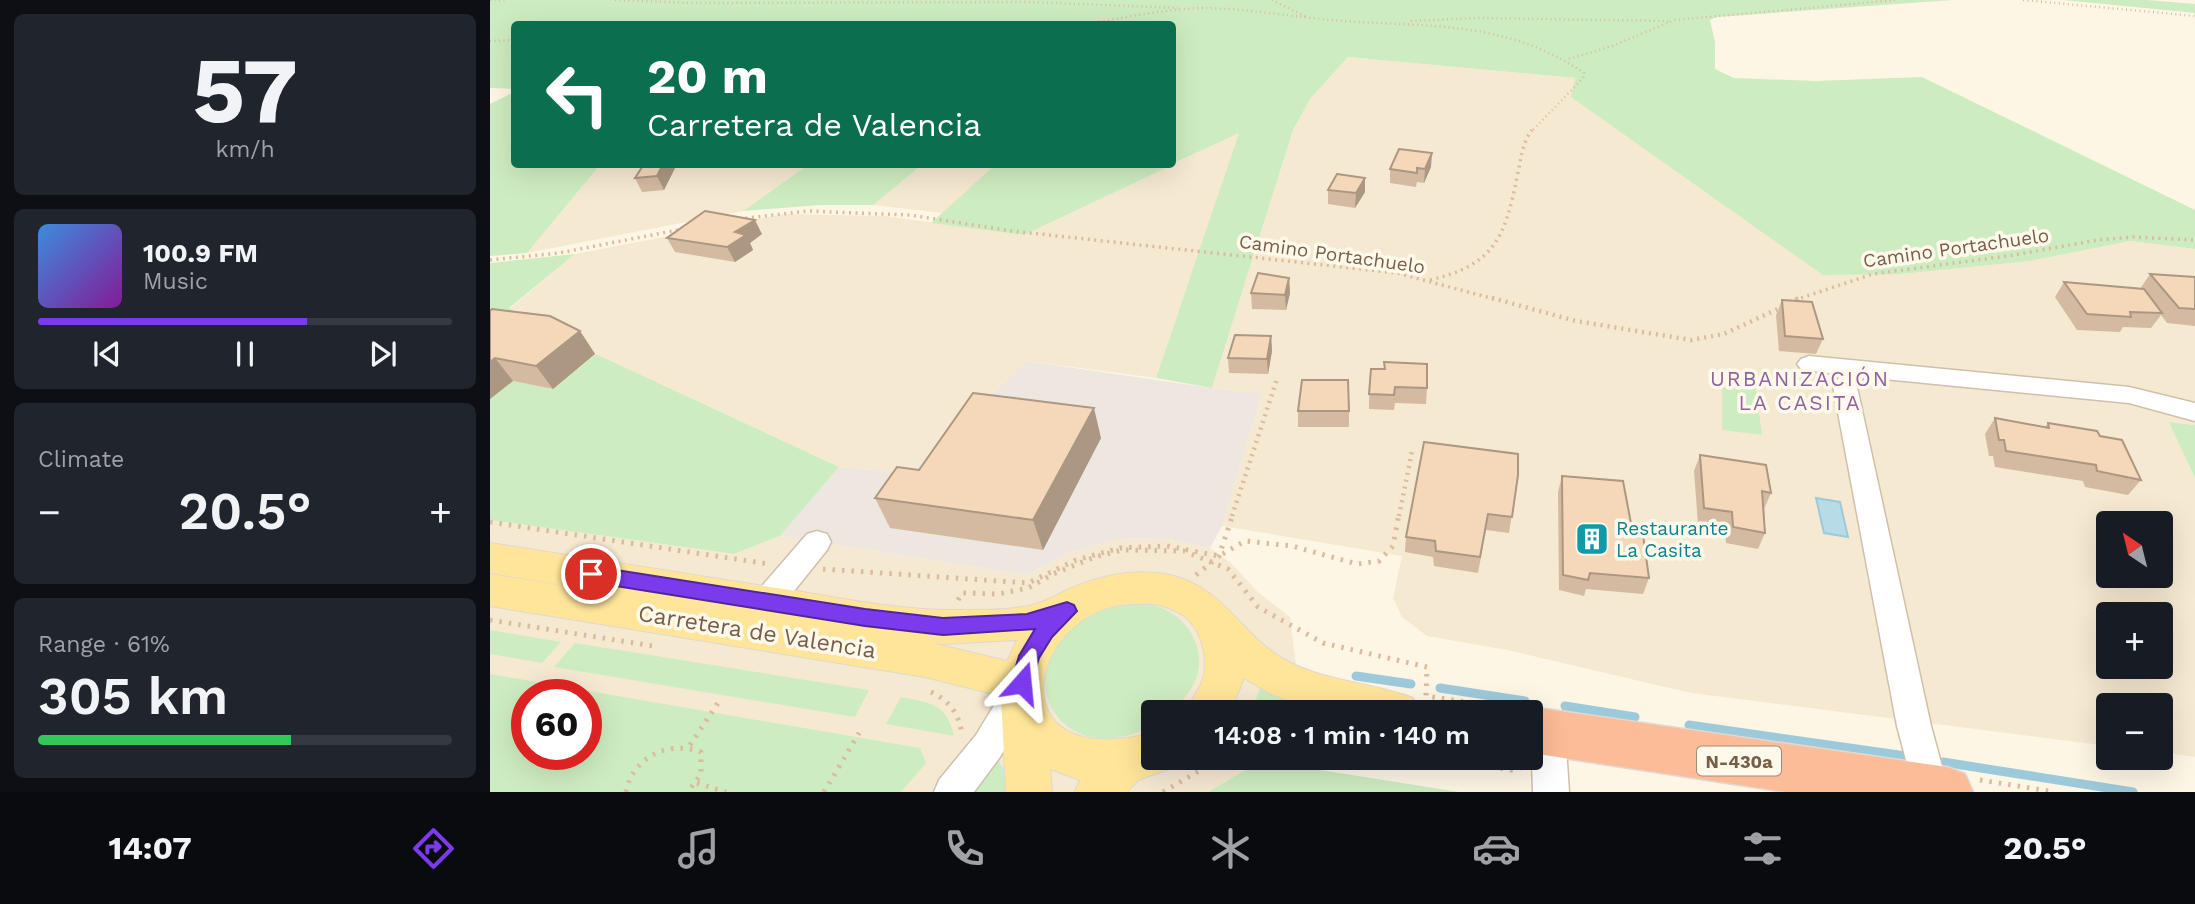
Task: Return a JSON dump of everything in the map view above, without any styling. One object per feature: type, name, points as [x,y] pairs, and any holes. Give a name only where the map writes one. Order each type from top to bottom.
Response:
[{"type":"highway","name":"N-430a","points":[[1543,731],[1939,791]]},
{"type":"main road","name":"Carretera de Valencia","points":[[490,558],[865,618],[943,626],[1027,623],[1067,611]]},
{"type":"main road","points":[[1029,792],[1022,692],[1029,656],[1045,631],[1067,611],[1090,597],[1114,589],[1139,586],[1186,596],[1204,609],[1250,659],[1282,681],[1342,700]]},
{"type":"main road","name":"Carretera de Valencia","points":[[490,590],[925,659],[1022,692]]},
{"type":"main road","points":[[1204,609],[1220,631],[1226,659],[1220,689],[1214,700]]},
{"type":"main road","points":[[1022,692],[1034,730],[1056,751],[1087,762],[1125,770]]},
{"type":"street","points":[[1809,364],[2129,395],[2195,412]]},
{"type":"street","points":[[1859,367],[1845,386],[1914,726],[1939,791]]},
{"type":"street","points":[[767,602],[817,542]]},
{"type":"street","points":[[952,792],[988,746],[1022,692]]},
{"type":"street","points":[[1543,749],[1550,792]]},
{"type":"path","points":[[490,0],[505,0]]},
{"type":"path","points":[[615,0],[692,3],[1031,2],[1185,9]]},
{"type":"path","points":[[1272,0],[1311,19]]},
{"type":"path","points":[[1385,23],[1446,17],[1633,23],[1896,0]]},
{"type":"path","points":[[2023,0],[2195,16]]},
{"type":"path","points":[[1105,21],[1183,9],[1219,8],[1311,19],[1430,25],[1486,33],[1543,48],[1568,59],[1584,73],[1583,78],[1526,138],[1508,224],[1491,250],[1471,267],[1454,276],[1428,280]]},
{"type":"path","points":[[1568,59],[1612,46],[1675,20]]},
{"type":"path","points":[[490,41],[511,40]]},
{"type":"path","name":"Camino Portachuelo","points":[[737,219],[768,213],[865,211],[959,221],[1012,231],[1397,273],[1576,321],[1691,340],[1724,334],[1759,320],[1822,288],[1859,276],[2127,237],[2195,240]]},
{"type":"path","points":[[490,260],[559,253],[688,228]]},
{"type":"path","points":[[1219,556],[1277,379]]},
{"type":"path","points":[[1163,589],[1189,579],[1207,568],[1219,556],[1245,541],[1292,546],[1357,564],[1379,561],[1393,546],[1412,452]]},
{"type":"path","points":[[490,522],[796,568],[1028,583],[1053,569],[1091,554],[1124,546],[1160,544],[1219,556]]},
{"type":"path","points":[[490,620],[662,648]]},
{"type":"path","points":[[920,689],[944,698],[953,709],[962,723],[960,747]]},
{"type":"path","points":[[690,745],[718,703]]},
{"type":"path","points":[[824,792],[862,728]]},
{"type":"path","points":[[626,792],[636,768],[653,754],[672,746],[690,745],[701,751],[705,765],[697,783],[688,792]]},
{"type":"path","points":[[1163,792],[1201,770]]},
{"type":"path","points":[[697,783],[726,792]]},
{"type":"shaded area","points":[[1348,57],[1576,78],[1902,274],[2030,261],[2130,241],[2195,249],[2195,425],[2170,422],[2195,478],[2195,757],[2173,754],[2173,693],[2096,693],[2096,744],[1691,693],[1507,650],[1427,636],[1402,617],[1393,598],[1402,556],[1222,526],[1262,393],[1212,388],[1293,130],[1310,99]]},
{"type":"shaded area","points":[[1240,132],[1156,378],[1026,361],[912,473],[839,467],[592,352],[509,309],[575,254],[784,214],[885,216],[1024,235],[1165,168],[1176,168],[1176,163]]},
{"type":"shaded area","points":[[598,168],[804,168],[743,211],[527,253]]},
{"type":"shaded area","points":[[918,168],[992,168],[943,213],[873,205]]},
{"type":"shaded area","points":[[1026,361],[1262,393],[1222,526],[1210,548],[1164,538],[1117,539],[1070,552],[1027,575],[780,536],[839,467],[912,473]]},
{"type":"shaded area","points":[[490,520],[734,554],[780,536],[1027,575],[1070,552],[1117,539],[1164,538],[1210,548],[1230,562],[1258,592],[1290,617],[1296,665],[1281,700],[1141,700],[1141,770],[1246,770],[1208,792],[490,792]]},
{"type":"green space","points":[[490,0],[1953,0],[1717,17],[1710,20],[1715,42],[1715,69],[1734,78],[1816,81],[1922,77],[2195,210],[2195,249],[2130,241],[2030,261],[1902,274],[1823,275],[1571,97],[1575,78],[1348,57],[1310,99],[1293,130],[1212,388],[1156,378],[1239,133],[1176,162],[1176,21],[511,21],[511,89],[490,88]]},
{"type":"green space","points":[[2063,0],[2147,0],[2195,4],[2195,13]]},
{"type":"green space","points":[[511,94],[511,168],[598,168],[527,253],[490,256],[490,104]]},
{"type":"green space","points":[[804,168],[918,168],[873,205],[820,205],[743,211]]},
{"type":"green space","points":[[992,168],[1166,168],[1024,235],[931,223]]},
{"type":"green space","points":[[575,254],[509,308],[566,338],[490,345],[490,263]]},
{"type":"green space","points":[[596,354],[839,467],[780,536],[734,554],[490,520],[490,399],[513,381],[553,389]]},
{"type":"green space","points":[[1722,378],[1755,383],[1762,435],[1722,430]]},
{"type":"green space","points":[[2169,422],[2195,425],[2195,478]]},
{"type":"green space","points":[[1121,604],[1142,604],[1172,613],[1189,630],[1198,652],[1197,676],[1190,691],[1183,700],[1141,700],[1141,729],[1116,738],[1085,735],[1062,721],[1048,699],[1046,673],[1056,646],[1080,622]]},
{"type":"green space","points":[[490,630],[561,642],[542,663],[490,654]]},
{"type":"green space","points":[[575,643],[869,690],[855,717],[554,667]]},
{"type":"green space","points":[[490,674],[519,679],[511,679],[511,770],[602,770],[602,693],[920,748],[926,763],[901,792],[490,792]]},
{"type":"green space","points":[[1262,684],[1287,700],[1256,700]]},
{"type":"green space","points":[[901,697],[936,706],[947,717],[954,736],[886,724]]},
{"type":"green space","points":[[997,758],[1007,775],[1006,792],[971,792]]},
{"type":"green space","points":[[1246,770],[1320,770],[1459,792],[1208,792]]},
{"type":"water","points":[[1816,498],[1840,502],[1848,537],[1824,533]]},
{"type":"building","points":[[1399,149],[1432,153],[1425,169],[1417,168],[1417,173],[1390,169]]},
{"type":"building","points":[[641,168],[661,168],[657,176],[635,178]]},
{"type":"building","points":[[1337,174],[1365,178],[1356,193],[1328,190]]},
{"type":"building","points":[[705,211],[755,220],[735,232],[746,235],[727,247],[667,238]]},
{"type":"building","points":[[1258,273],[1289,278],[1285,295],[1251,293]]},
{"type":"building","points":[[2150,274],[2195,277],[2195,309],[2179,308]]},
{"type":"building","points":[[2064,282],[2144,289],[2162,313],[2130,312],[2131,317],[2087,314]]},
{"type":"building","points":[[1782,300],[1812,302],[1823,339],[1785,336]]},
{"type":"building","points":[[492,309],[550,316],[580,331],[536,366],[495,358],[490,362]]},
{"type":"building","points":[[1235,335],[1271,336],[1267,359],[1228,358]]},
{"type":"building","points":[[1384,362],[1427,364],[1427,388],[1395,387],[1394,395],[1369,394],[1371,369],[1385,369]]},
{"type":"building","points":[[1302,380],[1348,380],[1349,411],[1298,411]]},
{"type":"building","points":[[973,393],[1094,408],[1033,520],[875,498],[897,467],[919,470]]},
{"type":"building","points":[[1995,418],[2049,428],[2048,423],[2097,431],[2100,436],[2122,440],[2141,480],[2097,471],[2096,465],[2006,451],[2004,440],[1999,440]]},
{"type":"building","points":[[1424,442],[1518,454],[1512,517],[1488,514],[1480,557],[1436,551],[1435,541],[1406,537]]},
{"type":"building","points":[[1700,455],[1766,465],[1771,493],[1762,491],[1765,533],[1733,527],[1732,512],[1704,508]]},
{"type":"building","name":"Restaurante La Casita","points":[[1562,476],[1623,481],[1633,534],[1643,535],[1649,578],[1590,573],[1588,580],[1563,575]]},
{"type":"waterway","points":[[1356,676],[1411,684]]},
{"type":"waterway","points":[[1440,688],[1518,700]]},
{"type":"waterway","points":[[1565,706],[1635,717]]},
{"type":"waterway","points":[[1689,725],[1906,756]]},
{"type":"waterway","points":[[1943,762],[2133,792]]},
{"type":"place","name":"Restaurante La Casita","points":[[1592,539]]},
{"type":"district","name":"URBANIZACIÓN LA CASITA","points":[[1800,390]]},
{"type":"route","points":[[591,574],[865,618],[943,626],[1027,623],[1067,611],[1045,631],[1029,656],[1022,683]]}]
